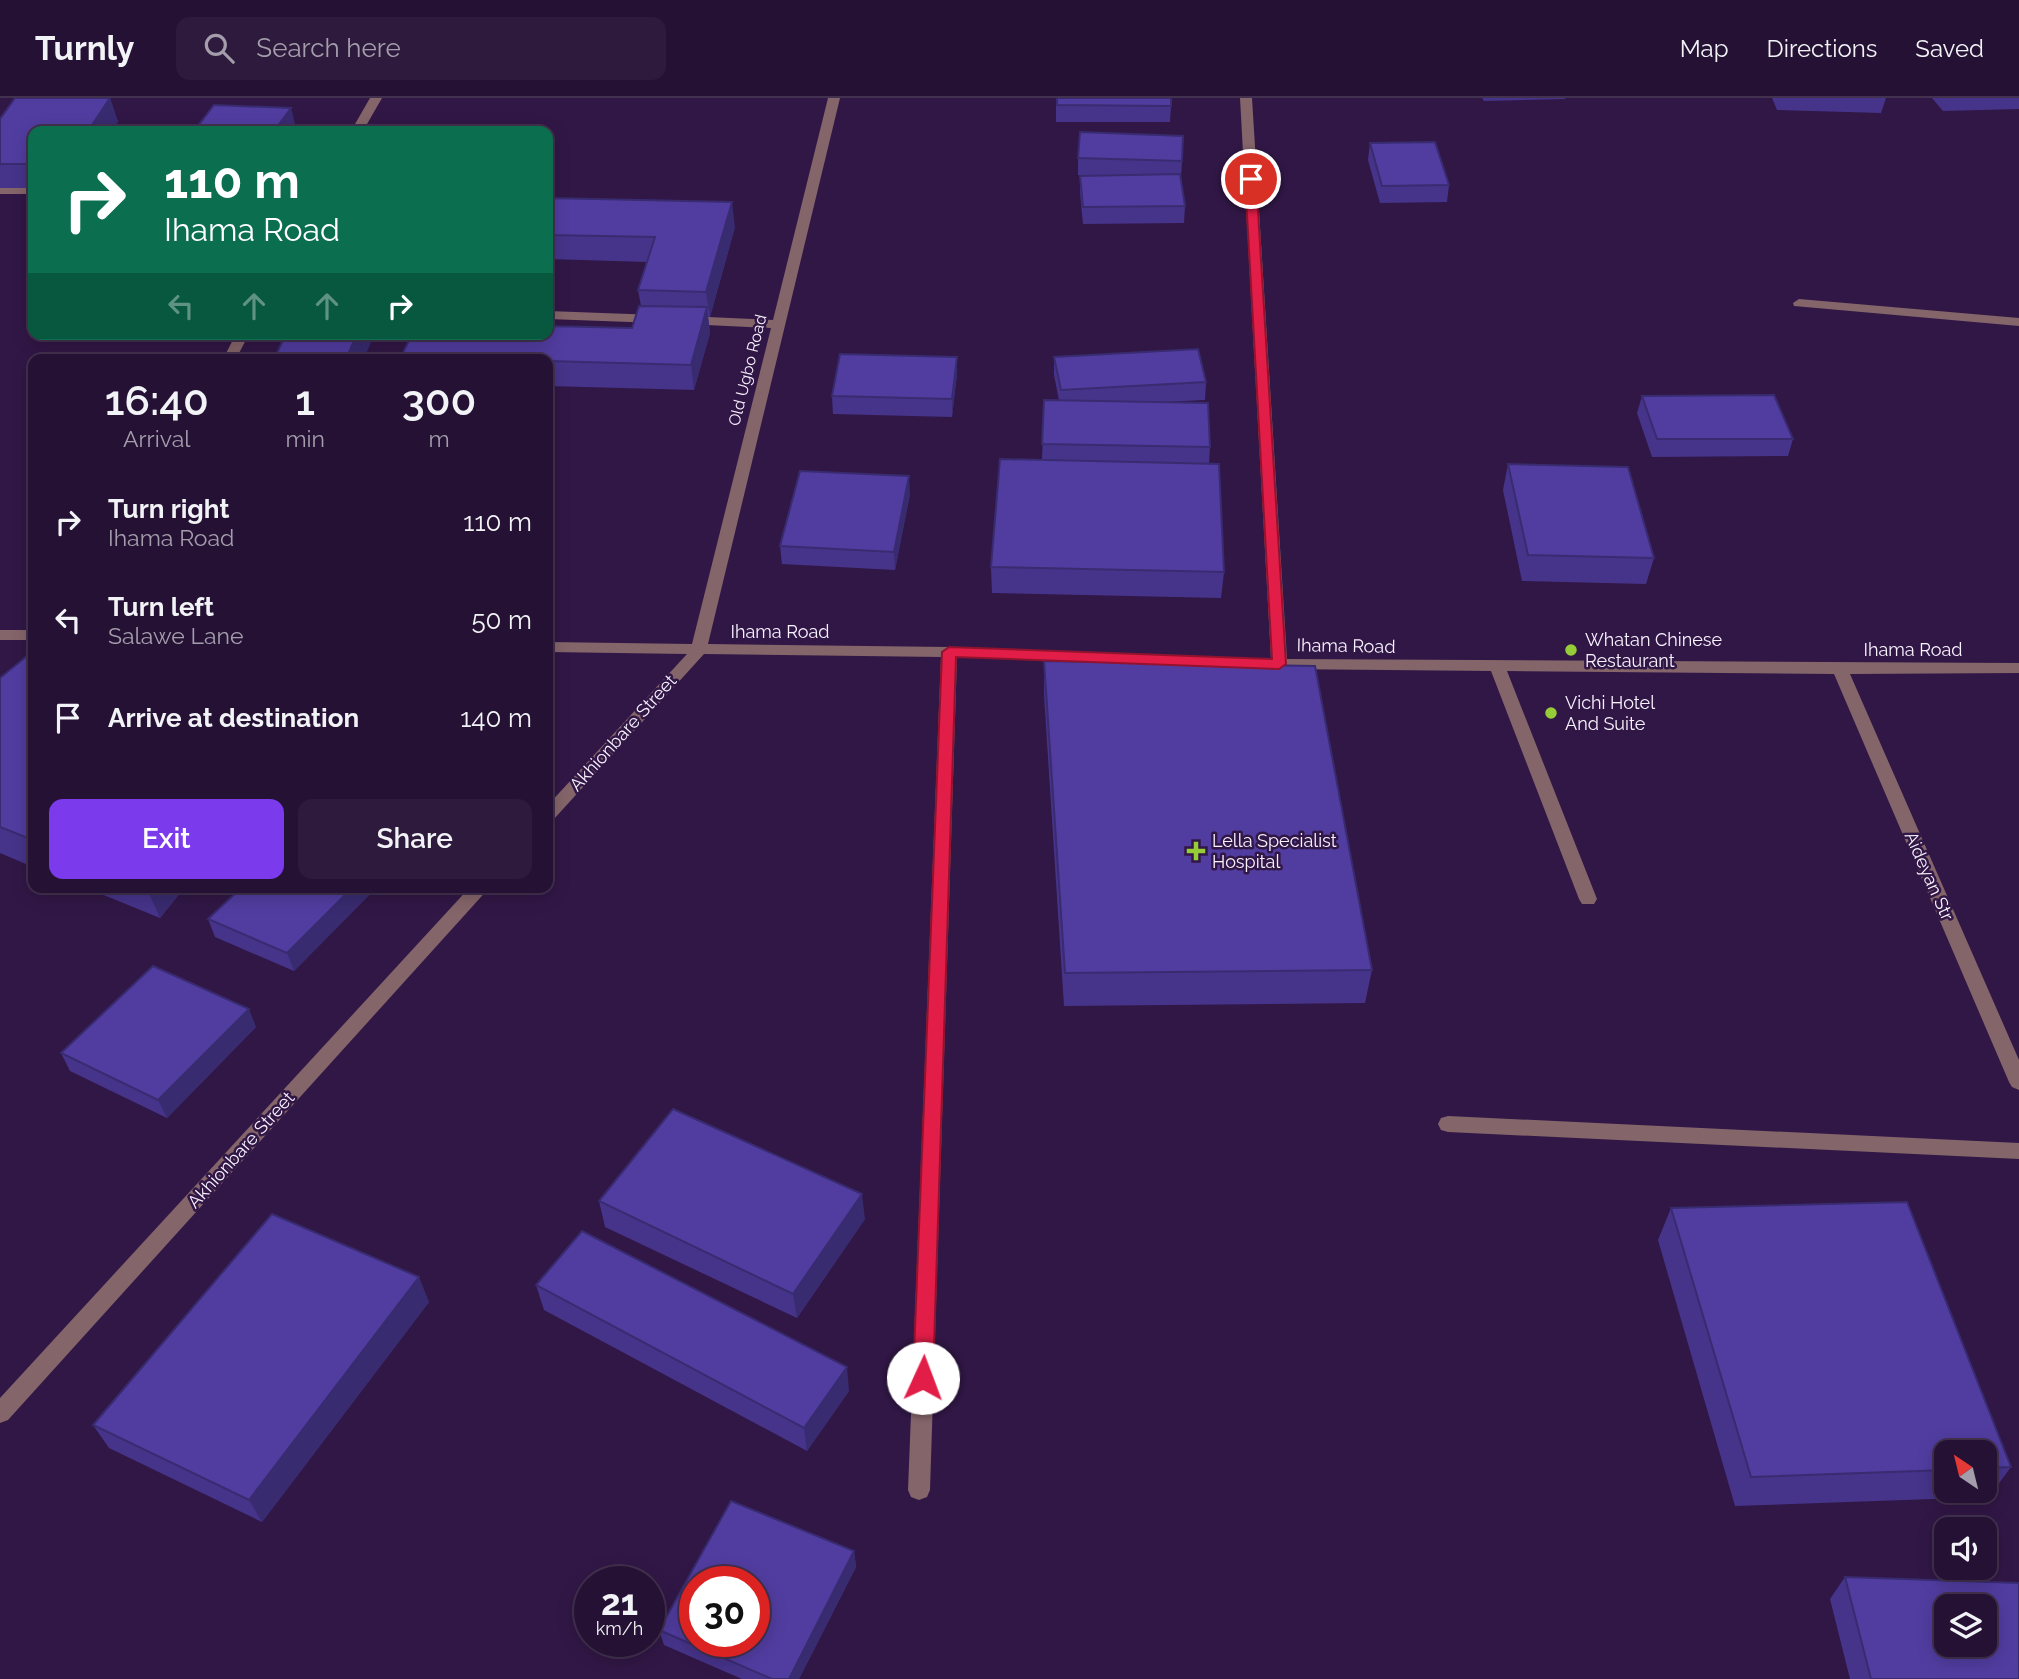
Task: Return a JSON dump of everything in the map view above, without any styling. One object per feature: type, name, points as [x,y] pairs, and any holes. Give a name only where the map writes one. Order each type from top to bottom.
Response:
[{"type":"street","points":[[360,126],[376,98]]},
{"type":"street","name":"Old Ugbo Road","points":[[698,651],[776,324],[834,98]]},
{"type":"street","points":[[1246,98],[1279,664]]},
{"type":"street","points":[[0,190],[28,190]]},
{"type":"street","points":[[1798,303],[2019,322]]},
{"type":"street","points":[[553,315],[776,324]]},
{"type":"street","points":[[0,635],[28,635]]},
{"type":"street","name":"Ihama Road","points":[[553,647],[949,652],[1279,664],[2019,668]]},
{"type":"street","name":"Akhionbare Street","points":[[553,810],[698,651]]},
{"type":"street","points":[[919,1490],[949,652]]},
{"type":"street","points":[[1497,666],[1588,899]]},
{"type":"street","name":"Aideyan Str","points":[[1840,669],[2019,1082]]},
{"type":"street","name":"Akhionbare Street","points":[[0,1413],[476,893]]},
{"type":"street","points":[[1448,1124],[2019,1151]]},
{"type":"building","points":[[15,98],[110,98],[91,126],[28,126],[28,164],[0,164],[0,119]]},
{"type":"building","points":[[1057,98],[1171,98],[1171,106],[1057,105]]},
{"type":"building","points":[[214,105],[291,108],[278,126],[198,126]]},
{"type":"building","points":[[1080,132],[1183,136],[1182,161],[1078,158]]},
{"type":"building","points":[[1435,142],[1449,185],[1382,186],[1370,143]]},
{"type":"building","points":[[1180,174],[1185,206],[1083,207],[1080,176]]},
{"type":"building","points":[[553,198],[732,202],[706,292],[638,290],[655,237],[553,235]]},
{"type":"building","points":[[639,306],[707,307],[691,365],[553,361],[553,354],[402,354],[409,340],[553,340],[553,326],[632,328]]},
{"type":"building","points":[[283,340],[354,340],[348,354],[276,354]]},
{"type":"building","points":[[1198,349],[1206,382],[1061,390],[1054,357]]},
{"type":"building","points":[[840,354],[957,357],[952,399],[832,396]]},
{"type":"building","points":[[1774,395],[1793,439],[1657,439],[1642,396]]},
{"type":"building","points":[[1044,400],[1208,403],[1210,447],[1042,444]]},
{"type":"building","points":[[1000,459],[1219,464],[1224,572],[991,567]]},
{"type":"building","points":[[1508,464],[1628,467],[1654,558],[1528,555]]},
{"type":"building","points":[[800,471],[909,476],[894,552],[780,546]]},
{"type":"building","points":[[28,655],[28,838],[0,827],[0,678]]},
{"type":"building","name":"Lella Specialist Hospital","points":[[1044,661],[1315,666],[1372,970],[1065,973]]},
{"type":"building","points":[[236,893],[347,893],[287,953],[208,919]]},
{"type":"building","points":[[153,966],[249,1009],[158,1100],[61,1053]]},
{"type":"building","points":[[673,1109],[862,1194],[793,1294],[599,1201]]},
{"type":"building","points":[[1907,1202],[2011,1467],[1997,1468],[1997,1440],[1934,1440],[1934,1470],[1751,1477],[1671,1208]]},
{"type":"building","points":[[272,1214],[419,1277],[249,1500],[93,1425]]},
{"type":"building","points":[[582,1231],[847,1367],[804,1428],[536,1285]]},
{"type":"building","points":[[731,1501],[854,1551],[789,1679],[772,1679],[721,1657],[770,1657],[770,1566],[695,1566]]},
{"type":"building","points":[[1845,1577],[2019,1583],[2019,1679],[1871,1679]]},
{"type":"building","points":[[679,1594],[679,1639],[665,1633],[665,1619]]},
{"type":"place","name":"Whatan Chinese Restaurant","points":[[1571,650]]},
{"type":"place","name":"Vichi Hotel And Suite","points":[[1551,713]]},
{"type":"place","name":"Lella Specialist Hospital","points":[[1196,851]]},
{"type":"route","points":[[923,1378],[949,652],[1279,664],[1251,179]]}]
